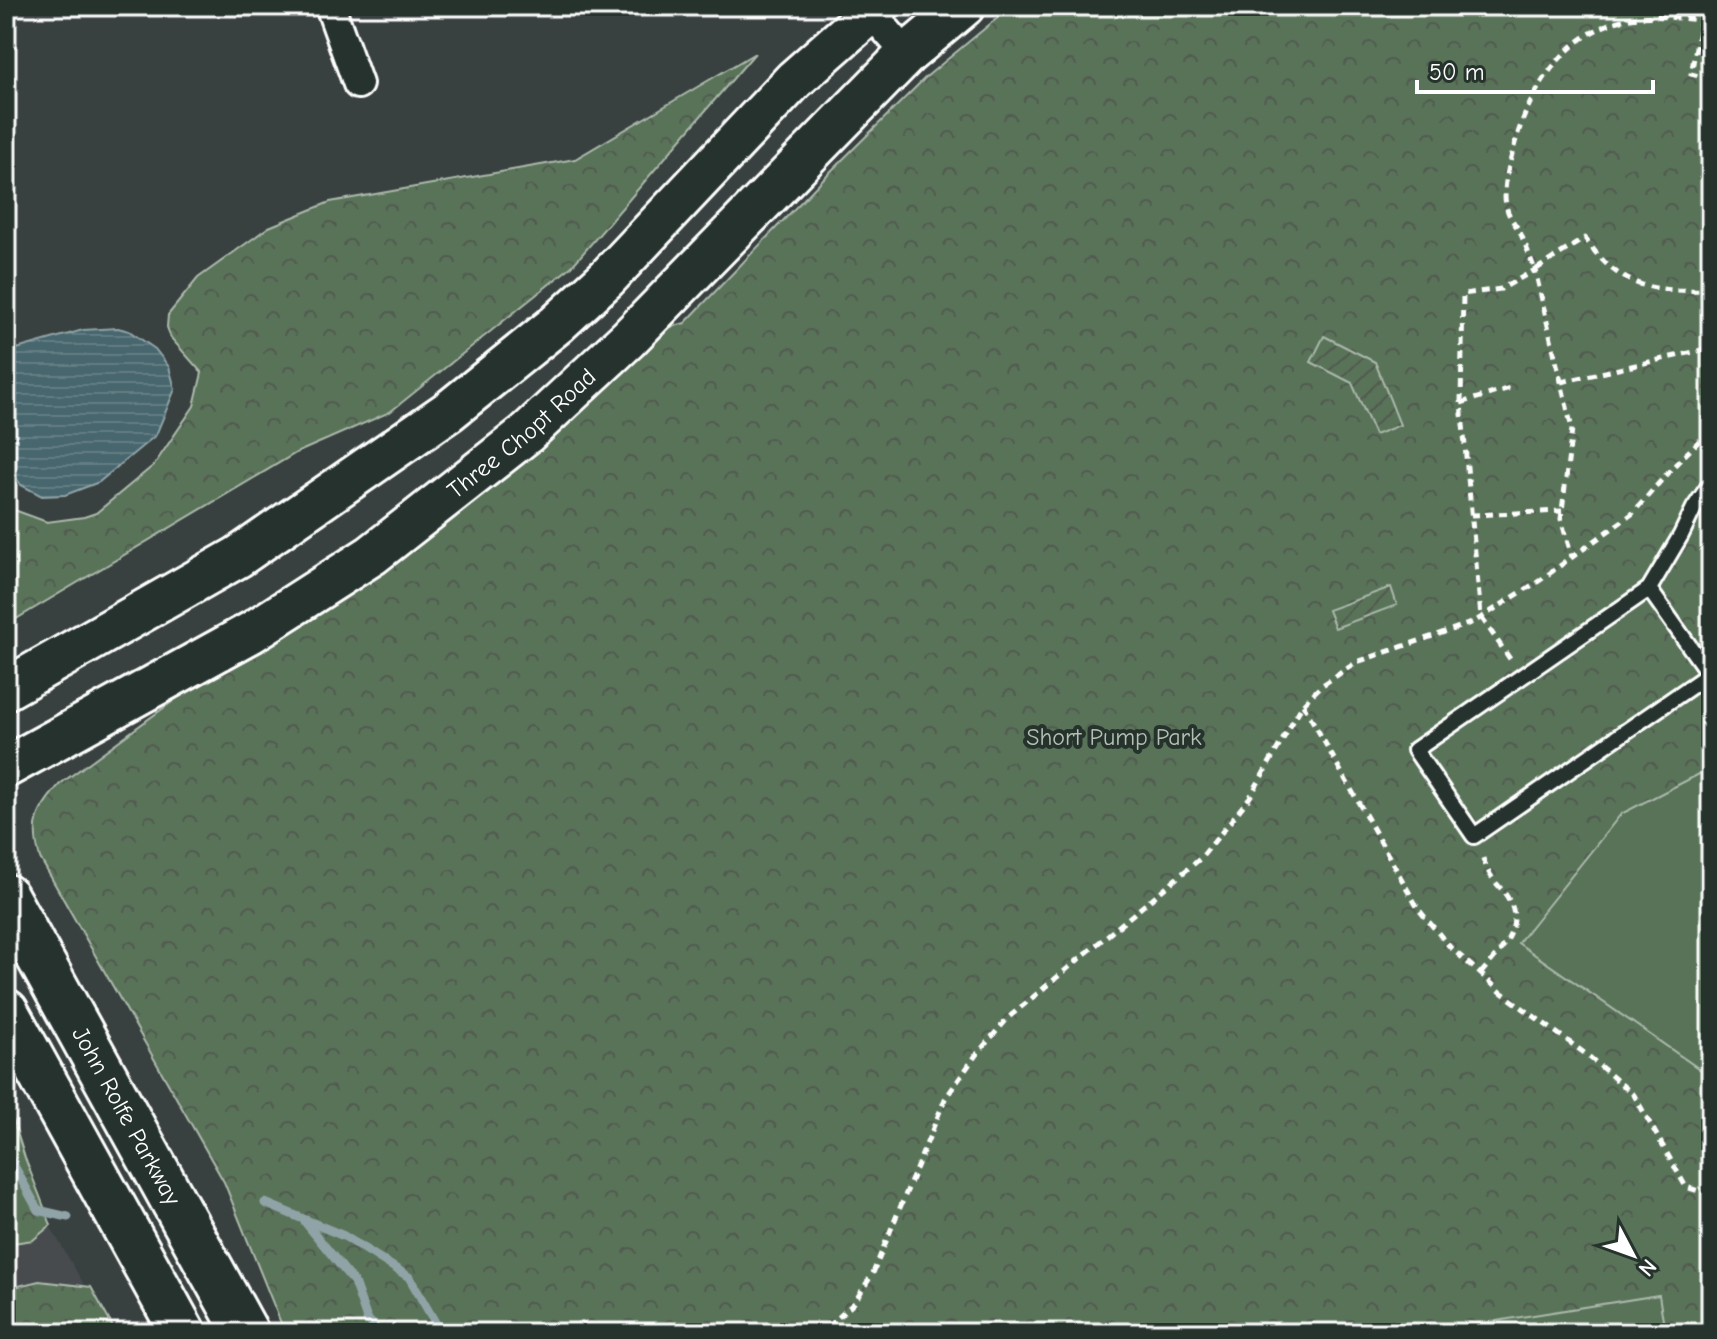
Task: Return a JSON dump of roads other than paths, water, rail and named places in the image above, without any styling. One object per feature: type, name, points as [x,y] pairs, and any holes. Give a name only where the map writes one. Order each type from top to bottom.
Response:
[{"type":"main road","name":"Three Chopt Road","points":[[6,767],[252,632],[372,555],[526,434],[628,339],[907,54],[964,6]]},
{"type":"main road","points":[[6,689],[238,557],[449,411],[557,324],[607,278],[794,80],[868,8]]},
{"type":"main road","name":"John Rolfe Parkway","points":[[6,897],[246,1333]]},
{"type":"main road","points":[[6,1012],[183,1333]]},
{"type":"street","points":[[330,6],[358,84]]},
{"type":"street","points":[[868,8],[907,54]]},
{"type":"lane","points":[[1649,589],[1709,674],[1474,836],[1415,750],[1649,589],[1711,483]]},
{"type":"water","points":[[118,328],[129,331],[155,349],[169,367],[175,389],[156,435],[99,482],[65,495],[42,496],[21,485],[6,463],[6,352],[83,330]]},
{"type":"waterway","points":[[6,1151],[38,1210],[68,1217]]},
{"type":"waterway","points":[[265,1203],[344,1236],[409,1277],[436,1324],[449,1333]]},
{"type":"waterway","points":[[305,1222],[354,1282],[367,1319],[381,1333]]},
{"type":"park label","name":"Short Pump Park","points":[[1114,737]]}]
